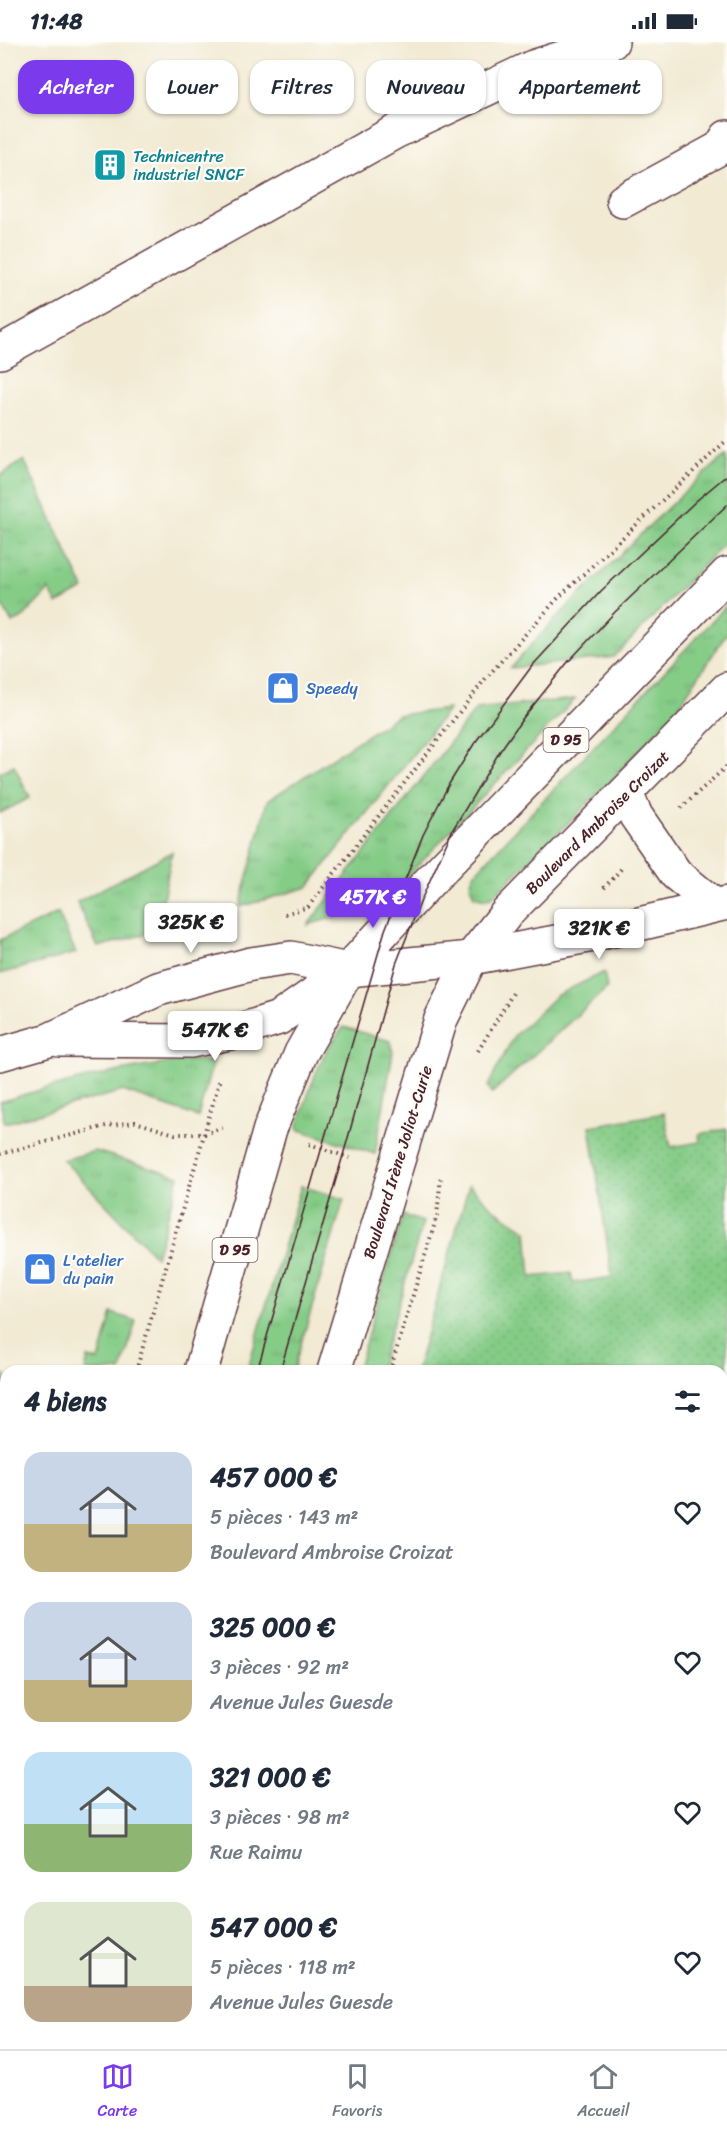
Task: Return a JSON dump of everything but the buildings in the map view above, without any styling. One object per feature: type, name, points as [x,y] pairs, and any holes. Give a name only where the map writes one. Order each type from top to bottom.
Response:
[{"type":"main road","points":[[0,352],[395,132],[533,67],[612,42]]},
{"type":"main road","points":[[622,201],[720,148],[727,138]]},
{"type":"main road","name":"D 95","points":[[203,1365],[270,1129],[301,1053],[348,970],[727,574]]},
{"type":"main road","name":"Boulevard Ambroise Croizat","points":[[471,958],[507,913],[727,689]]},
{"type":"main road","points":[[626,793],[636,816],[676,874],[721,904]]},
{"type":"main road","points":[[0,1054],[49,1040],[159,989],[251,964],[291,957],[348,970],[471,958],[593,935],[721,904]]},
{"type":"main road","points":[[390,965],[406,908]]},
{"type":"main road","name":"Boulevard Irène Joliot-Curie","points":[[336,1365],[441,1019],[471,958]]},
{"type":"main road","points":[[49,1040],[190,1041],[234,1032],[279,1018],[348,970]]},
{"type":"path","points":[[251,964],[263,920],[308,907],[501,662],[559,597],[727,440]]},
{"type":"path","points":[[474,1059],[509,998],[516,990]]},
{"type":"path","points":[[138,1365],[234,1032]]},
{"type":"path","points":[[0,1154],[106,1126],[135,1122],[175,1134],[205,1134],[233,1124]]},
{"type":"path","points":[[312,1145],[359,1161]]},
{"type":"path","points":[[392,1365],[437,1216],[443,1168]]},
{"type":"green space","points":[[727,455],[727,541],[614,657],[511,668],[567,607],[650,525]]},
{"type":"green space","points":[[24,460],[84,589],[57,604],[49,590],[21,619],[12,623],[0,601],[0,476]]},
{"type":"green space","points":[[727,605],[727,633],[677,709],[609,783],[493,896],[485,899],[474,896],[470,886],[473,875]]},
{"type":"green space","points":[[575,699],[386,899],[373,906],[308,925],[476,709]]},
{"type":"green space","points":[[449,709],[308,887],[240,907],[267,801],[398,715]]},
{"type":"green space","points":[[14,765],[30,798],[0,813],[0,772]]},
{"type":"green space","points":[[172,852],[157,931],[98,947],[77,902]]},
{"type":"green space","points":[[58,913],[76,953],[0,974],[0,940]]},
{"type":"green space","points":[[604,972],[607,988],[492,1093],[488,1086],[514,1036],[557,995]]},
{"type":"green space","points":[[344,1027],[390,1041],[393,1052],[375,1154],[297,1129],[321,1062]]},
{"type":"green space","points":[[194,1060],[213,1062],[198,1117],[123,1091],[5,1123],[0,1102],[96,1076]]},
{"type":"green space","points":[[664,1113],[671,1147],[700,1142],[699,1134],[727,1129],[727,1365],[418,1365],[469,1185],[494,1209],[527,1231],[531,1277],[571,1273],[573,1283],[612,1277],[590,1126]]},
{"type":"green space","points":[[95,1151],[179,1176],[156,1257],[63,1160]]},
{"type":"green space","points":[[301,1186],[344,1199],[295,1365],[249,1365]]},
{"type":"green space","points":[[403,1215],[423,1222],[381,1365],[359,1365]]},
{"type":"green space","points":[[112,1313],[136,1321],[123,1365],[86,1365],[88,1358],[99,1361]]},
{"type":"tram line","points":[[259,1365],[385,930],[423,835],[449,784],[474,744],[532,666],[601,591],[696,501],[727,475]]},
{"type":"tram line","points":[[282,1365],[396,964],[452,831],[500,751],[568,662],[615,612],[727,505]]},
{"type":"place","name":"Technicentre industriel SNCF","points":[[110,165]]},
{"type":"place","name":"Speedy","points":[[283,688]]},
{"type":"place","name":"L'atelier du pain","points":[[40,1269]]}]
